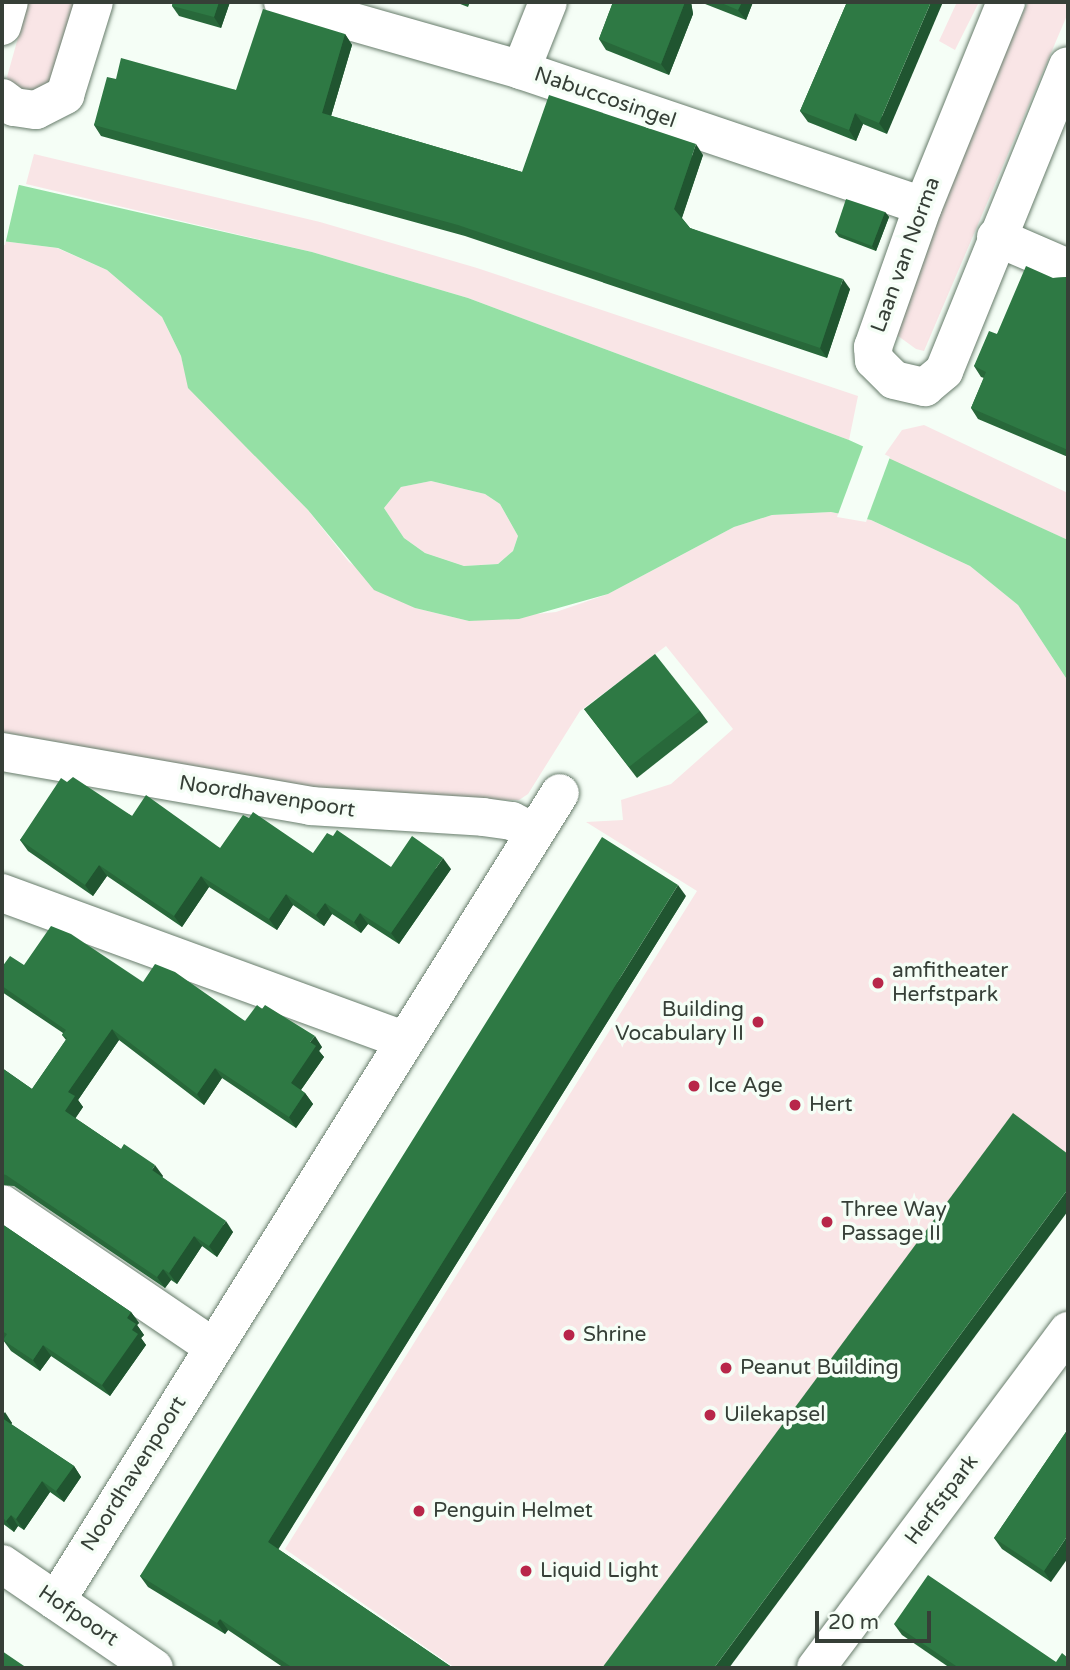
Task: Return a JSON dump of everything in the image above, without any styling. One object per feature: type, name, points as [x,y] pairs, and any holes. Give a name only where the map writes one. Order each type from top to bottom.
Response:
[{"type":"street","points":[[2,26],[9,2]]},
{"type":"street","points":[[2,98],[14,107],[36,110],[65,95],[94,2]]},
{"type":"street","name":"Nabuccosingel","points":[[284,2],[521,70],[923,206]]},
{"type":"street","points":[[521,70],[548,2]]},
{"type":"street","name":"Laan van Norma","points":[[1006,2],[923,206],[873,347],[874,360],[894,380],[925,387],[944,370],[1068,66]]},
{"type":"street","points":[[996,237],[1068,268]]},
{"type":"street","name":"Noordhavenpoort","points":[[2,752],[337,810],[483,817],[512,821],[533,832]]},
{"type":"street","name":"Noordhavenpoort","points":[[56,1601],[403,1040],[560,793]]},
{"type":"street","points":[[2,893],[179,954],[403,1040]]},
{"type":"street","points":[[2,1204],[213,1347]]},
{"type":"street","name":"Herfstpark","points":[[833,1662],[1068,1331]]},
{"type":"street","name":"Hofpoort","points":[[2,1564],[154,1668]]},
{"type":"shaded area","points":[[28,2],[83,2],[52,81],[32,95],[10,84],[7,77]]},
{"type":"shaded area","points":[[957,2],[979,2],[955,50],[939,41]]},
{"type":"shaded area","points":[[1028,2],[1068,2],[1068,13],[924,351],[916,349],[894,333],[889,315]]},
{"type":"shaded area","points":[[34,154],[320,222],[477,268],[858,396],[849,440],[468,298],[312,252],[26,184]]},
{"type":"shaded area","points":[[2,181],[312,252],[468,298],[849,440],[1068,540],[1068,681],[1018,605],[970,566],[871,520],[831,512],[772,515],[734,527],[608,594],[519,619],[469,621],[415,608],[374,590],[308,510],[188,388],[181,356],[162,317],[107,270],[58,248],[2,241]],"holes":[[[431,481],[485,494],[500,504],[518,536],[513,551],[498,564],[464,566],[425,553],[404,538],[384,508],[401,487]]]},
{"type":"shaded area","points":[[2,241],[57,248],[107,270],[162,317],[181,356],[189,388],[308,510],[349,562],[415,608],[469,621],[556,612],[608,594],[734,527],[772,515],[831,512],[871,520],[970,566],[1018,605],[1068,681],[1068,1154],[1021,1119],[611,1668],[455,1668],[285,1549],[697,891],[586,822],[623,820],[621,800],[671,784],[733,729],[666,646],[580,711],[528,794],[519,800],[374,800],[2,732]]},
{"type":"shaded area","points":[[924,425],[1068,493],[1068,540],[883,457],[902,430]]},
{"type":"shaded area","points":[[431,481],[485,494],[500,504],[518,536],[513,551],[498,564],[464,566],[425,553],[404,538],[384,508],[401,487]]},
{"type":"pier","points":[[2,177],[20,180],[5,245],[2,245]]},
{"type":"pier","points":[[864,444],[890,457],[866,522],[837,517]]},
{"type":"building","points":[[173,2],[219,2],[214,17],[172,6]]},
{"type":"building","points":[[613,2],[685,2],[661,64],[599,39]]},
{"type":"building","points":[[719,2],[742,2],[738,10]]},
{"type":"building","points":[[847,2],[931,2],[879,123],[855,113],[849,130],[800,111]]},
{"type":"building","points":[[263,9],[345,34],[322,113],[522,172],[549,95],[696,144],[674,209],[690,228],[843,279],[820,348],[458,225],[94,125],[107,77],[116,79],[121,58],[236,90]]},
{"type":"building","points":[[846,199],[885,212],[872,246],[835,232]]},
{"type":"building","points":[[1026,266],[1053,278],[1068,277],[1068,450],[971,408],[986,372],[974,366],[989,331],[997,334]]},
{"type":"building","points":[[655,654],[700,711],[629,767],[584,709]]},
{"type":"building","points":[[73,777],[132,816],[146,795],[220,848],[243,815],[249,818],[253,812],[313,853],[327,833],[333,836],[337,830],[391,867],[412,836],[443,858],[391,933],[360,913],[354,922],[325,903],[316,915],[286,894],[269,919],[201,876],[174,916],[99,865],[85,885],[20,840],[61,778],[67,782]]},
{"type":"building","points":[[602,837],[678,885],[268,1542],[453,1668],[293,1668],[220,1619],[217,1623],[140,1576]]},
{"type":"building","points":[[51,926],[71,934],[143,982],[155,964],[175,972],[245,1021],[257,1005],[262,1009],[265,1005],[315,1036],[310,1042],[316,1046],[291,1083],[305,1093],[289,1117],[215,1068],[197,1094],[112,1029],[68,1092],[75,1096],[65,1111],[121,1149],[124,1144],[155,1165],[152,1170],[226,1221],[209,1246],[194,1236],[169,1273],[163,1269],[157,1277],[2,1174],[2,1068],[32,1089],[67,1038],[62,1035],[66,1030],[2,986],[2,967],[10,956],[24,965]]},
{"type":"building","points":[[1013,1113],[1068,1154],[1068,1189],[714,1668],[602,1668]]},
{"type":"building","points":[[2,1224],[131,1312],[127,1318],[136,1324],[132,1330],[138,1334],[102,1385],[43,1345],[33,1360],[3,1340],[7,1334],[2,1331]]},
{"type":"building","points":[[2,1418],[74,1466],[56,1491],[42,1481],[16,1519],[11,1515],[6,1521],[2,1517]]},
{"type":"building","points":[[1068,1429],[1068,1535],[1044,1571],[994,1538]]},
{"type":"building","points":[[928,1575],[1056,1662],[1062,1653],[1068,1658],[1068,1668],[959,1668],[894,1624]]},
{"type":"building","points":[[2,1651],[27,1668],[2,1668]]},
{"type":"place","name":"amfitheater Herfstpark","points":[[878,983]]},
{"type":"place","name":"Building Vocabulary II","points":[[758,1022]]},
{"type":"place","name":"Ice Age","points":[[694,1086]]},
{"type":"place","name":"Hert","points":[[795,1105]]},
{"type":"place","name":"Three Way Passage II","points":[[827,1222]]},
{"type":"place","name":"Shrine","points":[[569,1335]]},
{"type":"place","name":"Peanut Building","points":[[726,1368]]},
{"type":"place","name":"Uilekapsel","points":[[710,1415]]},
{"type":"place","name":"Penguin Helmet","points":[[419,1511]]},
{"type":"place","name":"Liquid Light","points":[[526,1571]]}]
